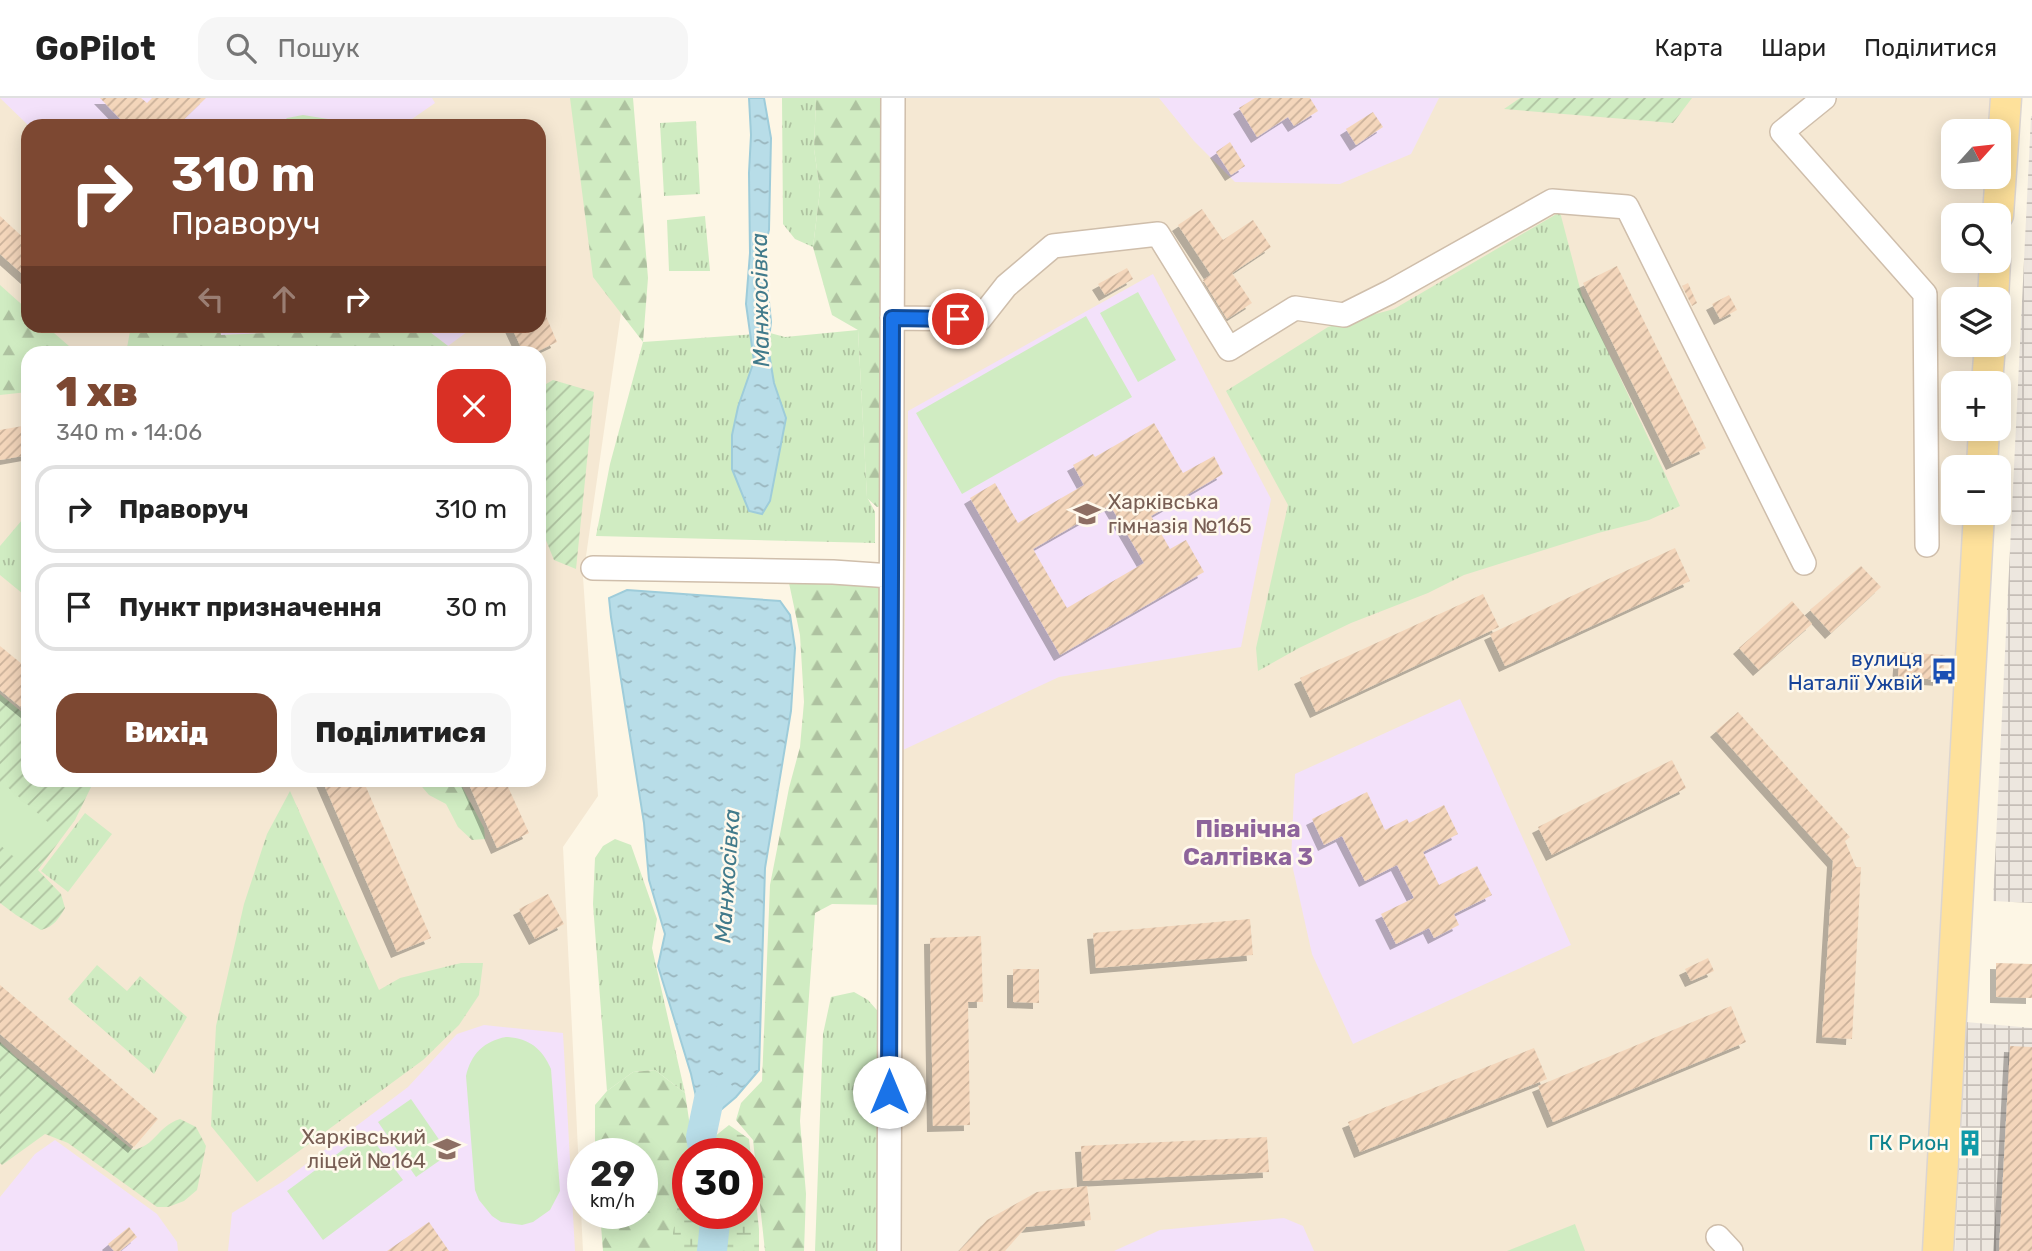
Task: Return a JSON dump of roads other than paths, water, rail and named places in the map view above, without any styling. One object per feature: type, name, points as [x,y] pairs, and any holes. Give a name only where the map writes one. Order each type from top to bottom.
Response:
[{"type":"main road","points":[[1999,203],[2006,98]]},
{"type":"main road","points":[[1938,1251],[1978,525]]},
{"type":"street","points":[[889,1251],[893,98]]},
{"type":"street","points":[[1824,98],[1782,132],[1926,294],[1927,545]]},
{"type":"street","points":[[892,318],[980,319],[1006,286],[1053,246],[1158,234],[1229,349],[1295,309],[1344,315],[1552,201],[1627,207],[1804,563]]},
{"type":"street","points":[[593,568],[833,572],[891,576]]},
{"type":"water","points":[[749,98],[764,98],[771,138],[769,230],[764,252],[771,322],[768,347],[774,383],[786,418],[770,501],[762,514],[749,511],[732,469],[732,435],[738,407],[754,361],[746,304],[750,253]]},
{"type":"water","points":[[627,590],[780,601],[790,615],[795,648],[791,711],[765,868],[759,1070],[736,1097],[716,1114],[701,1137],[699,1110],[691,1074],[658,966],[665,934],[649,880],[644,823],[609,598]]},
{"type":"waterway","name":"Манжосівка","points":[[701,1138],[709,1099]]},
{"type":"waterway","name":"Манжосівка","points":[[712,1251],[714,1229]]},
{"type":"place","name":"Харківська гімназія №165","points":[[1087,514]]},
{"type":"place","name":"вулиця Наталії Ужвій","points":[[1944,671]]},
{"type":"place","name":"ГК Рион","points":[[1970,1143]]},
{"type":"place","name":"Харківський ліцей №164","points":[[447,1149]]},
{"type":"district","name":"Північна Салтівка 3","points":[[1248,843]]}]
